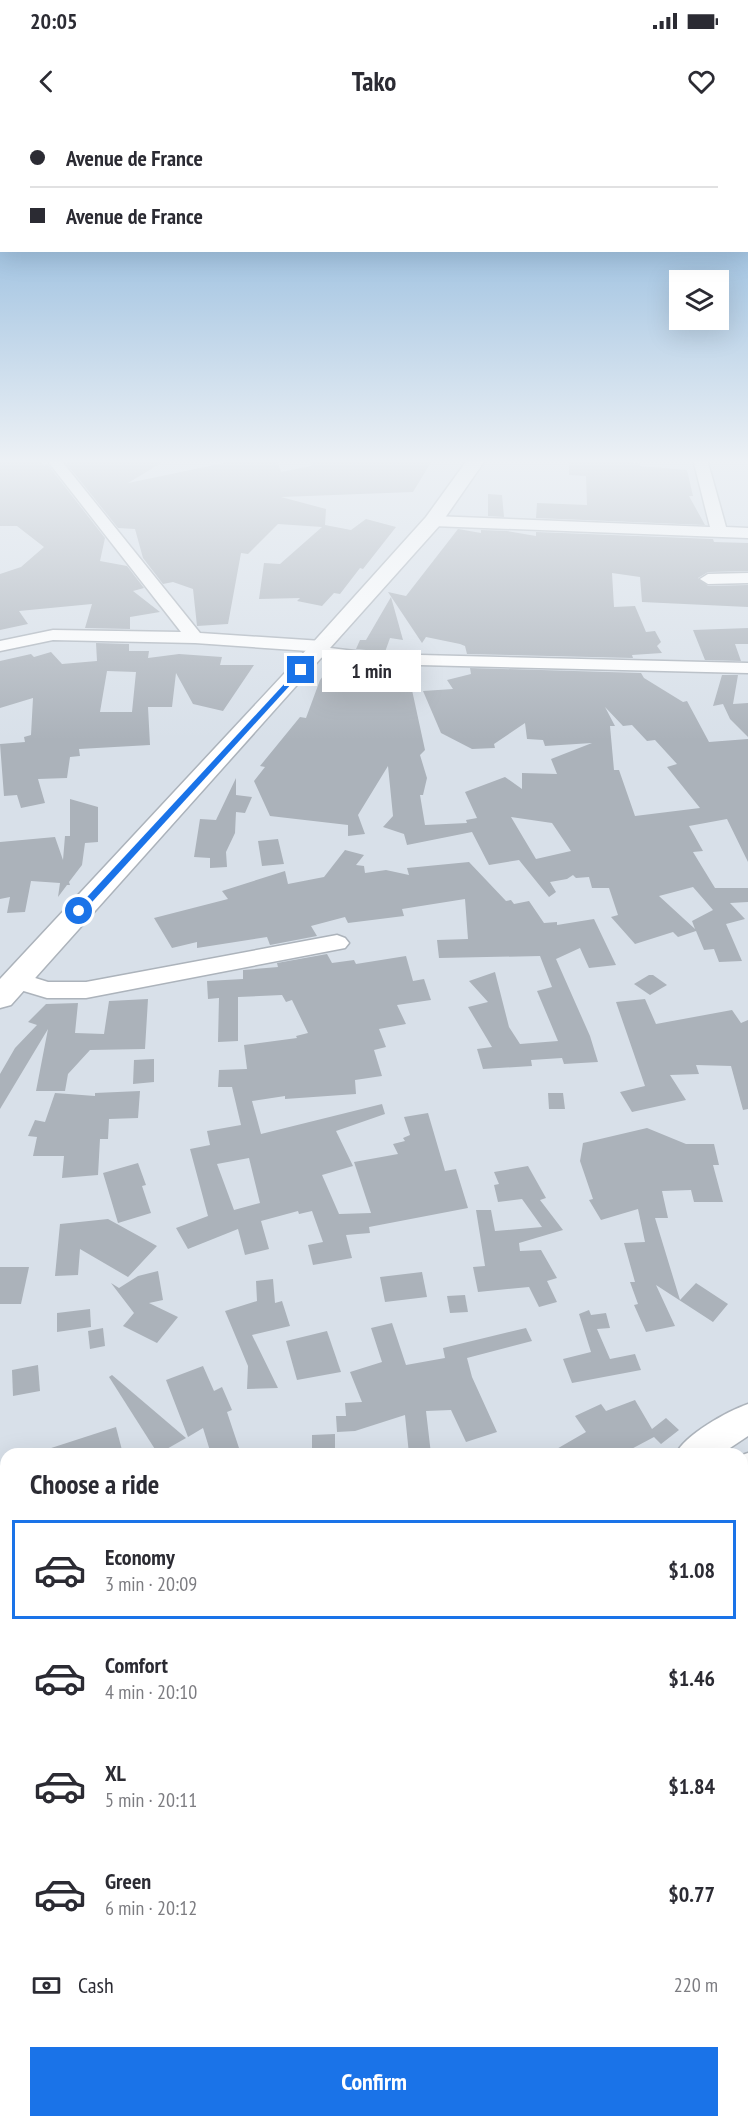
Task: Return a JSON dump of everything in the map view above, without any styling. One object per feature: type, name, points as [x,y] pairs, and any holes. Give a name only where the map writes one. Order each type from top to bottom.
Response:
[{"type":"main road","points":[[8,989],[404,553]]},
{"type":"street","points":[[127,553],[195,638]]},
{"type":"street","points":[[708,579],[748,578]]},
{"type":"street","points":[[0,646],[53,635],[195,638],[319,649],[380,659],[748,668]]},
{"type":"street","points":[[8,989],[86,990],[337,943]]},
{"type":"street","points":[[701,1448],[748,1418]]},
{"type":"building","points":[[38,553],[102,553],[100,561],[127,566],[144,588],[133,591],[160,612],[130,617],[130,629],[85,628],[92,604],[19,611],[28,624],[0,630],[0,574],[21,567]]},
{"type":"building","points":[[142,553],[249,553],[241,553],[228,624],[197,626],[193,589],[173,582],[163,584],[143,558]]},
{"type":"building","points":[[293,553],[376,553],[363,569],[360,568],[340,594],[334,593],[322,606],[297,601],[300,598],[259,599],[264,563],[280,564]]},
{"type":"building","points":[[440,553],[748,553],[748,571],[708,572],[698,578],[708,586],[748,585],[748,607],[642,602],[640,577],[612,573],[614,607],[635,606],[646,632],[655,631],[661,642],[657,646],[662,653],[632,655],[633,658],[467,654],[465,646],[460,644],[426,637],[422,643],[388,592],[406,596]]},
{"type":"building","points":[[391,597],[403,640],[390,638],[385,652],[356,649],[360,640],[366,640]]},
{"type":"building","points":[[748,628],[748,644],[735,644],[741,661],[705,660],[693,630]]},
{"type":"building","points":[[96,643],[129,644],[129,651],[149,651],[148,658],[179,654],[222,657],[220,665],[254,665],[223,711],[193,704],[176,673],[172,707],[148,707],[150,745],[79,749],[80,756],[70,757],[67,778],[38,779],[45,803],[21,808],[17,795],[4,796],[0,744],[25,742],[24,737],[31,735],[33,698],[0,708],[0,661],[31,654],[34,657],[51,652],[62,664],[97,661]],"holes":[[[107,671],[136,672],[132,712],[100,712]]]},
{"type":"building","points":[[341,662],[376,666],[367,677],[412,675],[416,688],[412,690],[425,750],[420,755],[427,778],[423,795],[420,795],[425,825],[467,823],[466,820],[477,818],[465,792],[505,777],[522,789],[522,773],[557,774],[551,759],[592,743],[545,746],[543,740],[527,739],[525,723],[494,744],[495,748],[472,749],[441,733],[423,691],[453,689],[447,680],[471,674],[470,668],[641,673],[644,678],[683,702],[687,701],[709,742],[748,739],[748,862],[727,819],[689,826],[703,851],[693,852],[715,888],[748,888],[748,902],[730,903],[745,919],[726,924],[742,961],[719,962],[714,949],[704,950],[696,931],[678,937],[673,932],[635,944],[611,917],[618,915],[609,888],[592,888],[589,877],[576,878],[573,875],[567,879],[550,882],[556,892],[549,897],[519,860],[489,865],[472,832],[407,845],[404,834],[383,827],[393,816],[388,766],[358,815],[365,834],[348,836],[348,825],[270,816],[254,781],[265,767],[260,766],[300,717],[306,718],[320,680],[327,671],[334,673]],"holes":[[[605,707],[623,726],[632,725],[647,741],[655,740],[677,764],[667,767],[700,808],[635,816],[619,770],[614,770],[610,726],[615,726]],[[511,817],[552,823],[571,851],[536,859]],[[693,887],[713,910],[692,921],[695,929],[659,896]]]},
{"type":"building","points":[[722,675],[738,675],[733,704],[748,703],[748,737],[730,719],[723,704],[713,706]]},
{"type":"building","points":[[236,778],[236,795],[252,797],[245,813],[236,812],[235,833],[226,852],[227,867],[210,868],[210,858],[194,857],[200,819],[216,820]]},
{"type":"building","points":[[70,799],[98,807],[98,842],[85,843],[82,865],[69,882],[70,885],[67,885],[58,897],[60,883],[31,881],[25,912],[7,913],[10,897],[0,899],[0,842],[55,837],[63,860],[65,836],[70,836]]},
{"type":"building","points":[[278,839],[284,864],[262,866],[258,841]]},
{"type":"building","points":[[345,850],[364,855],[356,865],[364,866],[365,873],[386,870],[409,875],[407,868],[469,862],[506,901],[511,900],[514,904],[529,901],[544,923],[557,922],[557,925],[594,919],[616,965],[589,968],[580,948],[556,959],[590,1036],[598,1062],[564,1064],[562,1058],[531,1060],[532,1066],[483,1069],[477,1049],[492,1047],[468,1007],[488,1002],[469,981],[495,972],[509,1027],[520,1044],[558,1041],[537,991],[552,987],[540,956],[439,958],[437,940],[468,939],[465,899],[402,909],[404,916],[348,923],[345,917],[311,926],[317,936],[270,945],[267,937],[197,948],[197,942],[172,948],[154,918],[228,899],[222,891],[285,871],[288,884],[324,877]]},
{"type":"building","points":[[327,954],[332,963],[354,960],[356,964],[406,956],[413,981],[424,979],[431,1000],[397,1005],[406,1024],[379,1029],[386,1047],[374,1050],[382,1076],[355,1080],[356,1094],[285,1099],[285,1096],[252,1101],[261,1134],[382,1104],[385,1114],[336,1131],[353,1166],[322,1175],[339,1214],[371,1213],[354,1162],[398,1154],[393,1144],[405,1141],[403,1138],[410,1135],[404,1117],[428,1113],[445,1171],[456,1169],[468,1208],[369,1227],[370,1233],[346,1235],[352,1258],[313,1265],[308,1245],[323,1242],[312,1211],[299,1214],[298,1211],[261,1221],[269,1249],[245,1255],[238,1229],[188,1249],[176,1228],[208,1216],[190,1149],[210,1145],[207,1131],[241,1125],[232,1087],[218,1087],[219,1070],[247,1069],[244,1045],[297,1038],[296,1036],[308,1033],[292,1000],[286,1002],[282,995],[238,997],[238,1041],[218,1042],[219,998],[208,999],[207,981],[243,979],[243,970],[278,967],[277,963]],"holes":[[[249,1158],[260,1203],[234,1210],[217,1164]]]},
{"type":"building","points":[[653,975],[667,985],[650,995],[634,984]]},
{"type":"building","points":[[148,999],[145,1049],[90,1050],[68,1074],[65,1091],[36,1091],[48,1029],[0,1109],[0,1074],[15,1048],[37,1025],[28,1022],[46,1004],[78,1003],[75,1033],[104,1034],[109,1001]]},
{"type":"building","points":[[645,999],[656,1024],[732,1010],[741,1023],[748,1020],[748,1109],[743,1110],[731,1066],[696,1065],[699,1074],[670,1075],[686,1100],[632,1112],[620,1092],[645,1086],[616,1002]]},
{"type":"building","points":[[154,1059],[154,1082],[133,1084],[134,1060]]},
{"type":"building","points":[[140,1091],[138,1118],[109,1119],[108,1139],[100,1139],[98,1175],[62,1178],[64,1156],[33,1156],[37,1137],[28,1136],[35,1120],[45,1122],[55,1093],[95,1096],[95,1093]]},
{"type":"building","points":[[548,1093],[563,1093],[565,1109],[549,1109]]},
{"type":"building","points":[[647,1128],[686,1144],[714,1144],[719,1165],[713,1165],[723,1202],[694,1202],[691,1190],[662,1191],[668,1218],[655,1218],[680,1300],[696,1283],[728,1304],[713,1322],[656,1285],[675,1326],[646,1332],[634,1305],[638,1304],[630,1282],[635,1282],[624,1243],[645,1242],[638,1209],[601,1220],[589,1200],[593,1199],[580,1161],[583,1143]]},
{"type":"building","points":[[138,1163],[146,1185],[142,1186],[151,1213],[118,1223],[103,1173]]},
{"type":"building","points":[[528,1166],[546,1198],[540,1200],[563,1230],[519,1243],[520,1251],[541,1250],[557,1278],[547,1281],[557,1302],[539,1307],[529,1287],[478,1292],[473,1267],[485,1266],[476,1210],[491,1210],[495,1231],[542,1227],[522,1199],[498,1202],[494,1185],[499,1184],[494,1172]]},
{"type":"building","points":[[108,1219],[157,1246],[128,1277],[80,1249],[78,1275],[55,1276],[60,1224]]},
{"type":"building","points":[[0,1267],[29,1267],[21,1304],[0,1304]]},
{"type":"building","points":[[158,1271],[163,1300],[149,1303],[178,1317],[157,1343],[123,1326],[134,1313],[111,1283],[119,1288],[138,1276]]},
{"type":"building","points":[[422,1272],[427,1297],[385,1302],[380,1277]]},
{"type":"building","points":[[273,1279],[275,1303],[282,1301],[290,1326],[252,1335],[278,1388],[247,1389],[248,1366],[225,1311],[257,1301],[256,1281]]},
{"type":"building","points":[[465,1295],[468,1312],[450,1313],[447,1296]]},
{"type":"building","points":[[90,1309],[91,1327],[57,1332],[57,1313]]},
{"type":"building","points":[[589,1310],[591,1315],[606,1313],[610,1328],[597,1329],[610,1359],[635,1354],[641,1370],[572,1383],[563,1359],[591,1352],[579,1314]]},
{"type":"building","points":[[392,1323],[406,1365],[445,1358],[443,1348],[526,1328],[532,1341],[467,1358],[472,1377],[497,1432],[466,1442],[451,1410],[426,1411],[430,1448],[408,1448],[405,1415],[355,1431],[337,1432],[336,1416],[346,1416],[345,1403],[362,1402],[350,1372],[382,1362],[371,1328]]},
{"type":"building","points":[[103,1328],[105,1346],[90,1349],[88,1331]]},
{"type":"building","points":[[327,1331],[341,1372],[297,1380],[286,1341]]},
{"type":"building","points":[[38,1365],[40,1391],[13,1396],[12,1370]]},
{"type":"building","points":[[203,1366],[214,1391],[222,1387],[232,1410],[227,1412],[239,1448],[209,1448],[203,1428],[188,1437],[166,1380]]},
{"type":"building","points":[[112,1375],[186,1438],[168,1448],[154,1448],[109,1377]]},
{"type":"building","points":[[635,1400],[652,1429],[666,1418],[679,1430],[661,1444],[654,1437],[633,1448],[558,1448],[586,1432],[575,1416],[601,1404],[606,1411]]},
{"type":"building","points":[[116,1427],[121,1448],[51,1448]]},
{"type":"building","points":[[335,1434],[335,1448],[312,1448],[312,1435]]},
{"type":"route","points":[[79,911],[301,670]]}]
